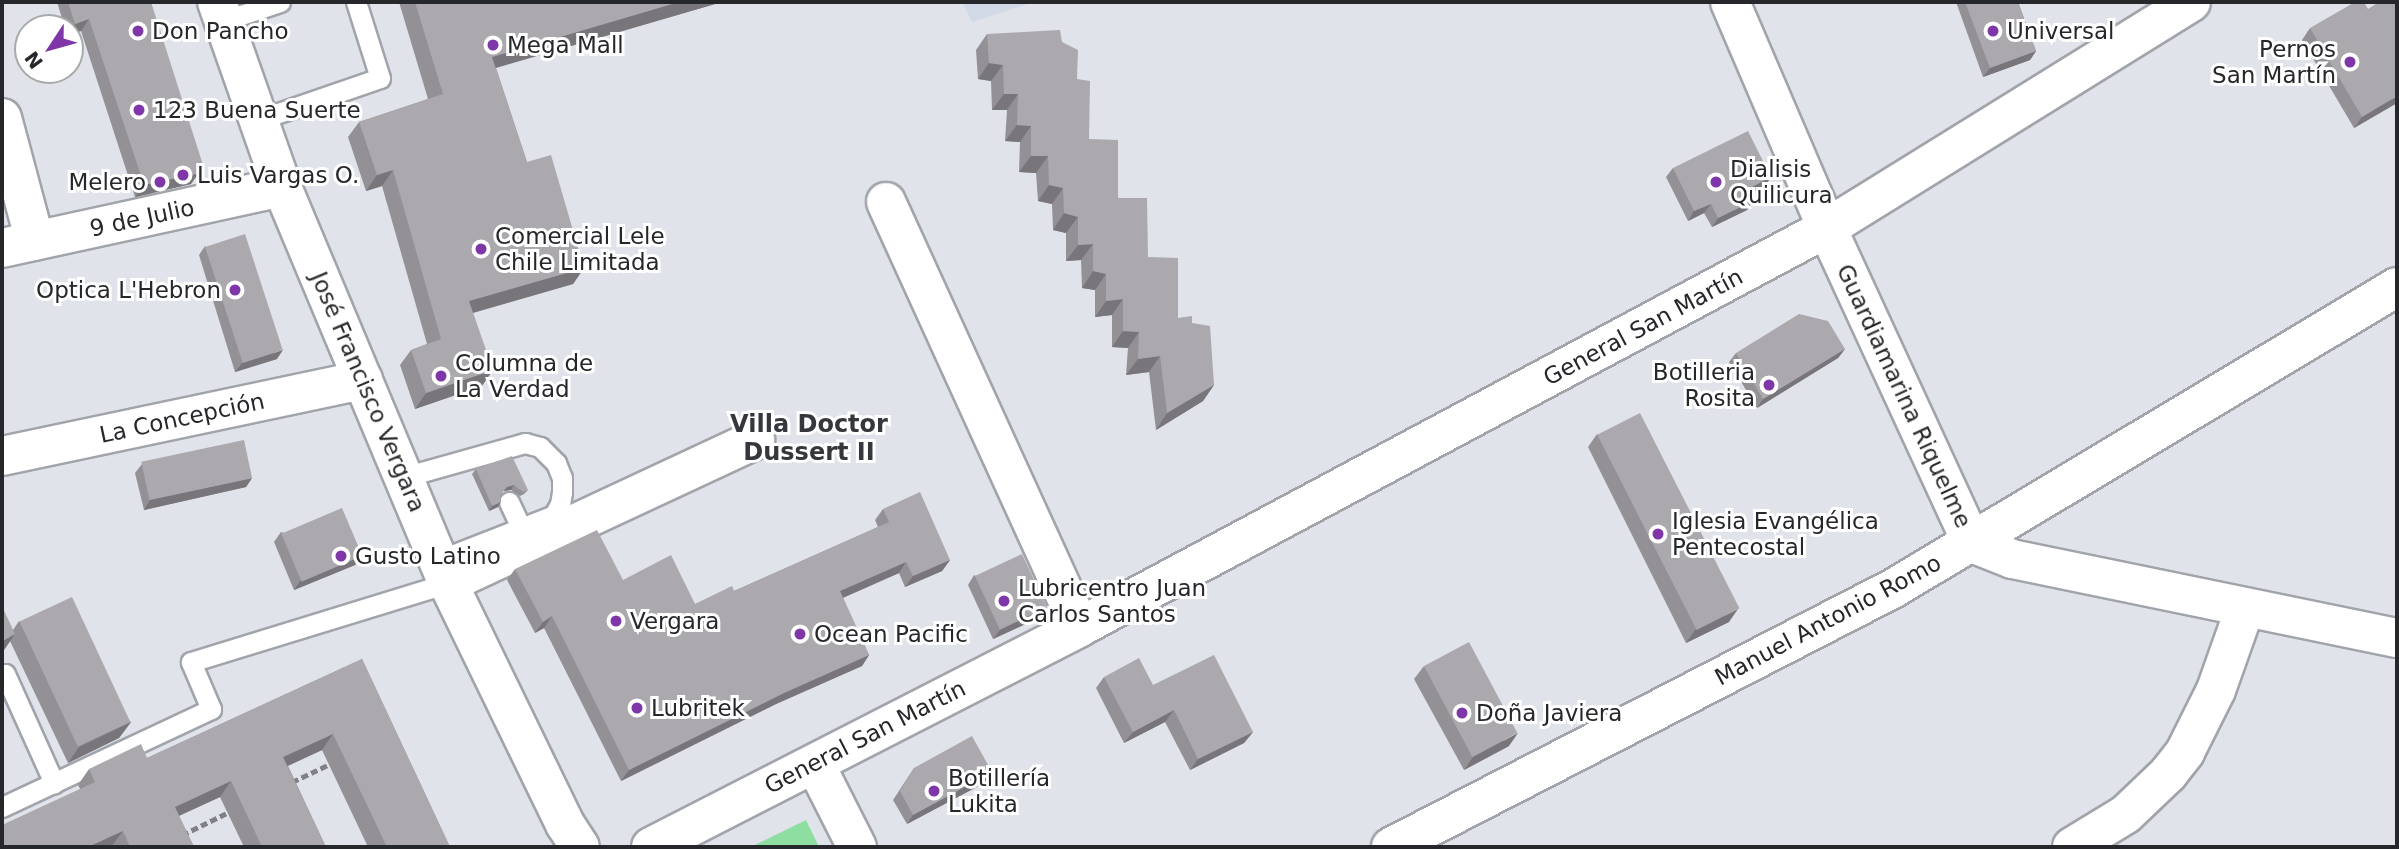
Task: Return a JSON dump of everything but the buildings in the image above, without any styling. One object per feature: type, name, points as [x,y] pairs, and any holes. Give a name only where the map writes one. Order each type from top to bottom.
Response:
[{"type":"street","name":"Guardiamarina Riquelme","points":[[1730,2],[1827,228],[1972,543],[2012,559],[2397,638]]},
{"type":"street","name":"General San Martín","points":[[651,847],[1080,627],[1827,228],[2191,2]]},
{"type":"street","name":"José Francisco Vergara","points":[[220,11],[282,187],[444,571],[565,824],[580,847]]},
{"type":"street","points":[[2,118],[18,245]]},
{"type":"street","name":"9 de Julio","points":[[18,245],[282,187]]},
{"type":"street","points":[[886,202],[1080,627]]},
{"type":"street","name":"Manuel Antonio Romo","points":[[1391,847],[1894,588],[2397,287]]},
{"type":"street","name":"La Concepción","points":[[2,456],[363,380]]},
{"type":"street","points":[[444,571],[755,440]]},
{"type":"street","points":[[2072,847],[2126,814],[2168,774],[2185,752],[2216,690],[2245,608]]},
{"type":"street","points":[[815,764],[857,847]]},
{"type":"lane","points":[[220,11],[280,2]]},
{"type":"lane","points":[[258,120],[380,78],[356,2]]},
{"type":"lane","points":[[2,807],[211,709],[191,662],[444,571],[520,527],[554,514],[560,504],[562,478],[556,463],[540,447],[526,443],[490,459],[404,477]]},
{"type":"lane","points":[[509,502],[520,527]]},
{"type":"lane","points":[[3,674],[54,783]]},
{"type":"path","points":[[279,788],[338,760]]},
{"type":"path","points":[[292,782],[297,793]]},
{"type":"path","points":[[180,835],[242,806]]},
{"type":"shaded area","points":[[962,2],[1034,2],[972,22]]},
{"type":"green space","points":[[806,820],[819,847],[751,847]]},
{"type":"place","name":"Don Pancho","points":[[138,31]]},
{"type":"place","name":"Universal","points":[[1993,31]]},
{"type":"place","name":"Mega Mall","points":[[493,45]]},
{"type":"place","name":"Pernos San Martín","points":[[2350,62]]},
{"type":"place","name":"123 Buena Suerte","points":[[139,110]]},
{"type":"place","name":"Luis Vargas O.","points":[[183,175]]},
{"type":"place","name":"Melero","points":[[160,182]]},
{"type":"place","name":"Dialisis Quilicura","points":[[1716,182]]},
{"type":"place","name":"Comercial Lele Chile Limitada","points":[[481,249]]},
{"type":"place","name":"Optica L'Hebron","points":[[235,290]]},
{"type":"place","name":"Columna de La Verdad","points":[[441,376]]},
{"type":"place","name":"Botilleria Rosita","points":[[1769,385]]},
{"type":"place","name":"Iglesia Evangélica Pentecostal","points":[[1658,534]]},
{"type":"place","name":"Gusto Latino","points":[[341,556]]},
{"type":"place","name":"Lubricentro Juan Carlos Santos","points":[[1004,601]]},
{"type":"place","name":"Vergara","points":[[616,621]]},
{"type":"place","name":"Ocean Pacific","points":[[800,634]]},
{"type":"place","name":"Lubritek","points":[[637,708]]},
{"type":"place","name":"Doña Javiera","points":[[1462,713]]},
{"type":"place","name":"Botillería Lukita","points":[[934,791]]},
{"type":"district","name":"Villa Doctor Dussert II","points":[[809,439]]}]
